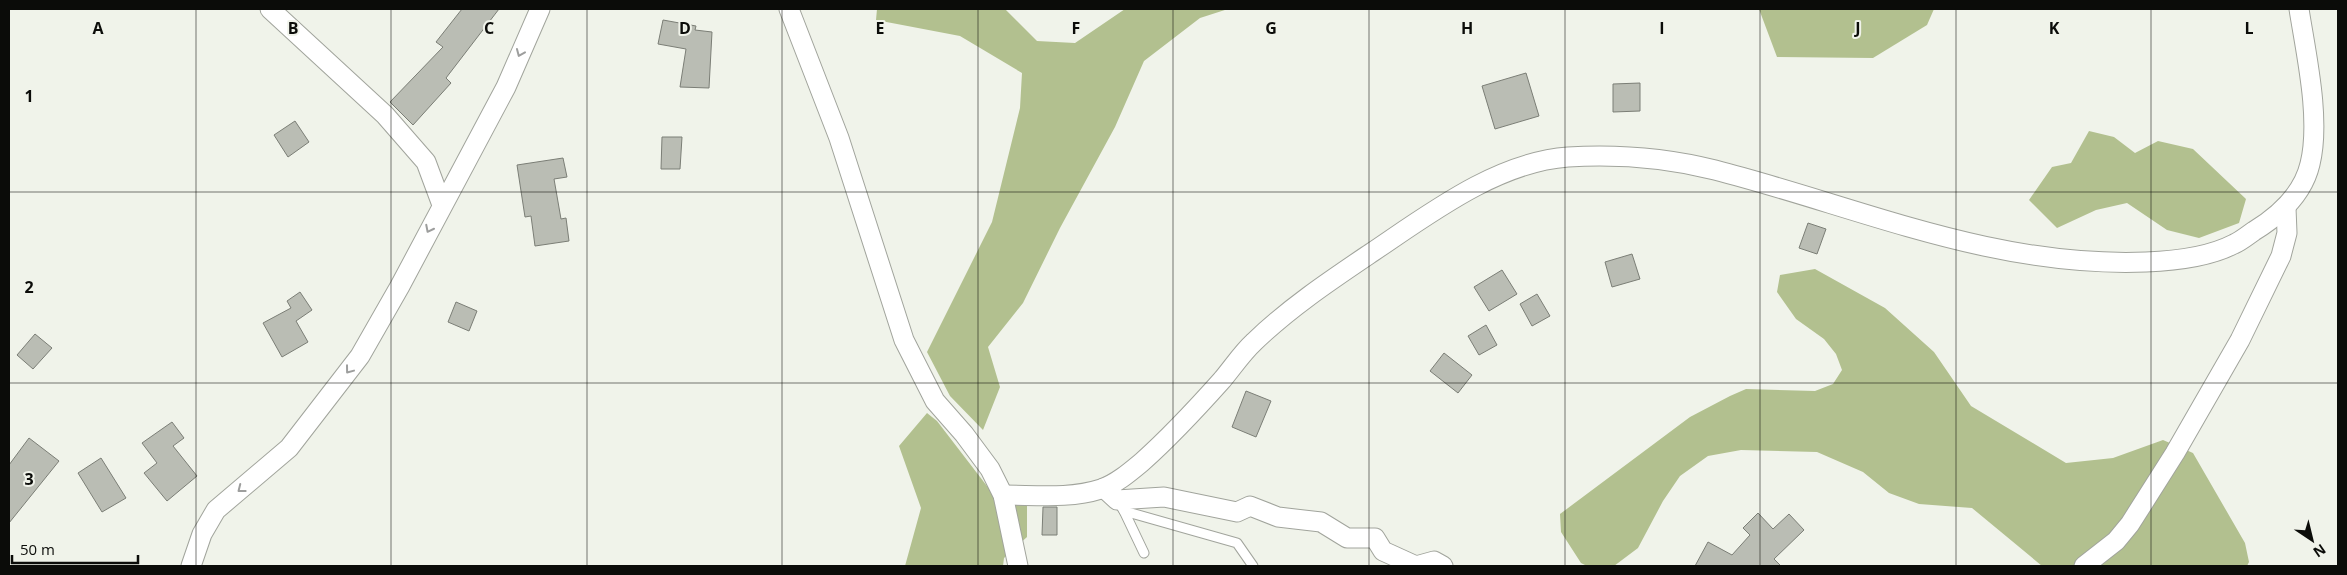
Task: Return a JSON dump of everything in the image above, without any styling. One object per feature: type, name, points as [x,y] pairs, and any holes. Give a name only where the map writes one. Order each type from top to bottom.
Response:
[{"type":"street","points":[[270,9],[385,115],[426,162],[442,205]]},
{"type":"street","points":[[191,566],[202,534],[216,510],[289,448],[360,356],[400,286],[506,87],[540,9]]},
{"type":"street","points":[[789,9],[839,138],[904,340],[935,401],[990,468],[1003,494],[1018,566]]},
{"type":"street","points":[[1115,500],[1130,472],[1198,407],[1252,344],[1287,313],[1361,260],[1470,189],[1523,166],[1562,157],[1656,158],[1713,169],[1934,234],[2001,250],[2067,261],[2122,263],[2174,261],[2231,246],[2286,208],[2300,188],[2310,165],[2314,125],[2308,64],[2299,9]]},
{"type":"street","points":[[2084,566],[2116,541],[2130,524],[2175,453],[2240,340],[2281,256],[2287,233],[2286,208]]},
{"type":"street","points":[[1003,494],[1115,500],[1164,497],[1237,512],[1250,506],[1278,518],[1321,522],[1346,538],[1375,538],[1383,551],[1416,566],[1434,561],[1443,566]]},
{"type":"lane","points":[[1115,500],[1144,553]]},
{"type":"lane","points":[[1115,500],[1236,543],[1253,566]]},
{"type":"green space","points":[[877,9],[1005,9],[1037,41],[1075,43],[1125,9],[1228,9],[1200,18],[1144,61],[1115,127],[1060,228],[1023,303],[988,347],[1000,387],[983,430],[950,396],[927,352],[992,222],[1020,108],[1022,73],[960,36],[876,20]]},
{"type":"green space","points":[[1759,9],[1934,9],[1927,25],[1873,58],[1777,57]]},
{"type":"green space","points":[[2089,131],[2114,137],[2135,153],[2158,141],[2193,149],[2246,199],[2239,223],[2199,238],[2167,230],[2127,203],[2096,210],[2057,228],[2029,200],[2052,167],[2071,163]]},
{"type":"green space","points":[[1815,269],[1885,308],[1934,352],[1971,406],[2066,463],[2113,458],[2163,440],[2193,453],[2245,543],[2249,562],[2247,566],[2042,566],[1972,508],[1919,504],[1889,493],[1863,472],[1817,452],[1741,450],[1708,456],[1680,476],[1663,501],[1638,548],[1614,566],[1587,566],[1581,563],[1561,532],[1560,514],[1690,417],[1746,389],[1815,391],[1833,384],[1842,370],[1836,354],[1824,339],[1796,319],[1777,292],[1780,275]]},
{"type":"green space","points":[[927,413],[937,421],[990,490],[1027,505],[1027,537],[1004,558],[1003,566],[905,566],[921,508],[899,446]]},
{"type":"building","points":[[462,9],[499,9],[446,78],[451,83],[413,125],[390,102],[443,47],[436,42]]},
{"type":"building","points":[[663,20],[696,26],[695,30],[712,32],[709,88],[680,87],[686,49],[658,44]]},
{"type":"building","points":[[1526,73],[1539,116],[1495,129],[1482,86]]},
{"type":"building","points":[[1640,83],[1640,111],[1613,112],[1613,84]]},
{"type":"building","points":[[295,121],[309,142],[288,157],[274,135]]},
{"type":"building","points":[[662,137],[682,137],[680,169],[661,169]]},
{"type":"building","points":[[563,158],[567,177],[554,179],[561,219],[566,218],[569,241],[535,246],[531,216],[525,217],[517,165]]},
{"type":"building","points":[[1808,223],[1826,229],[1817,254],[1799,248]]},
{"type":"building","points":[[1632,254],[1640,279],[1612,287],[1605,262]]},
{"type":"building","points":[[1502,270],[1517,294],[1489,311],[1474,287]]},
{"type":"building","points":[[300,292],[312,310],[296,321],[308,342],[282,357],[263,323],[291,308],[287,301]]},
{"type":"building","points":[[1537,294],[1550,316],[1532,326],[1520,304]]},
{"type":"building","points":[[456,302],[477,311],[469,331],[448,322]]},
{"type":"building","points":[[1486,325],[1497,345],[1479,355],[1468,336]]},
{"type":"building","points":[[35,334],[52,348],[33,369],[17,355]]},
{"type":"building","points":[[1444,353],[1472,375],[1458,393],[1430,371]]},
{"type":"building","points":[[1246,391],[1271,401],[1256,437],[1232,427]]},
{"type":"building","points":[[172,422],[184,438],[173,446],[197,476],[167,501],[144,473],[157,463],[142,443]]},
{"type":"building","points":[[29,438],[59,461],[9,523],[9,465]]},
{"type":"building","points":[[101,458],[126,498],[102,512],[78,473]]},
{"type":"building","points":[[1043,507],[1057,507],[1057,535],[1042,535]]},
{"type":"building","points":[[1758,513],[1773,529],[1789,514],[1804,530],[1774,559],[1781,566],[1695,566],[1708,542],[1732,555],[1750,535],[1743,528]]}]
